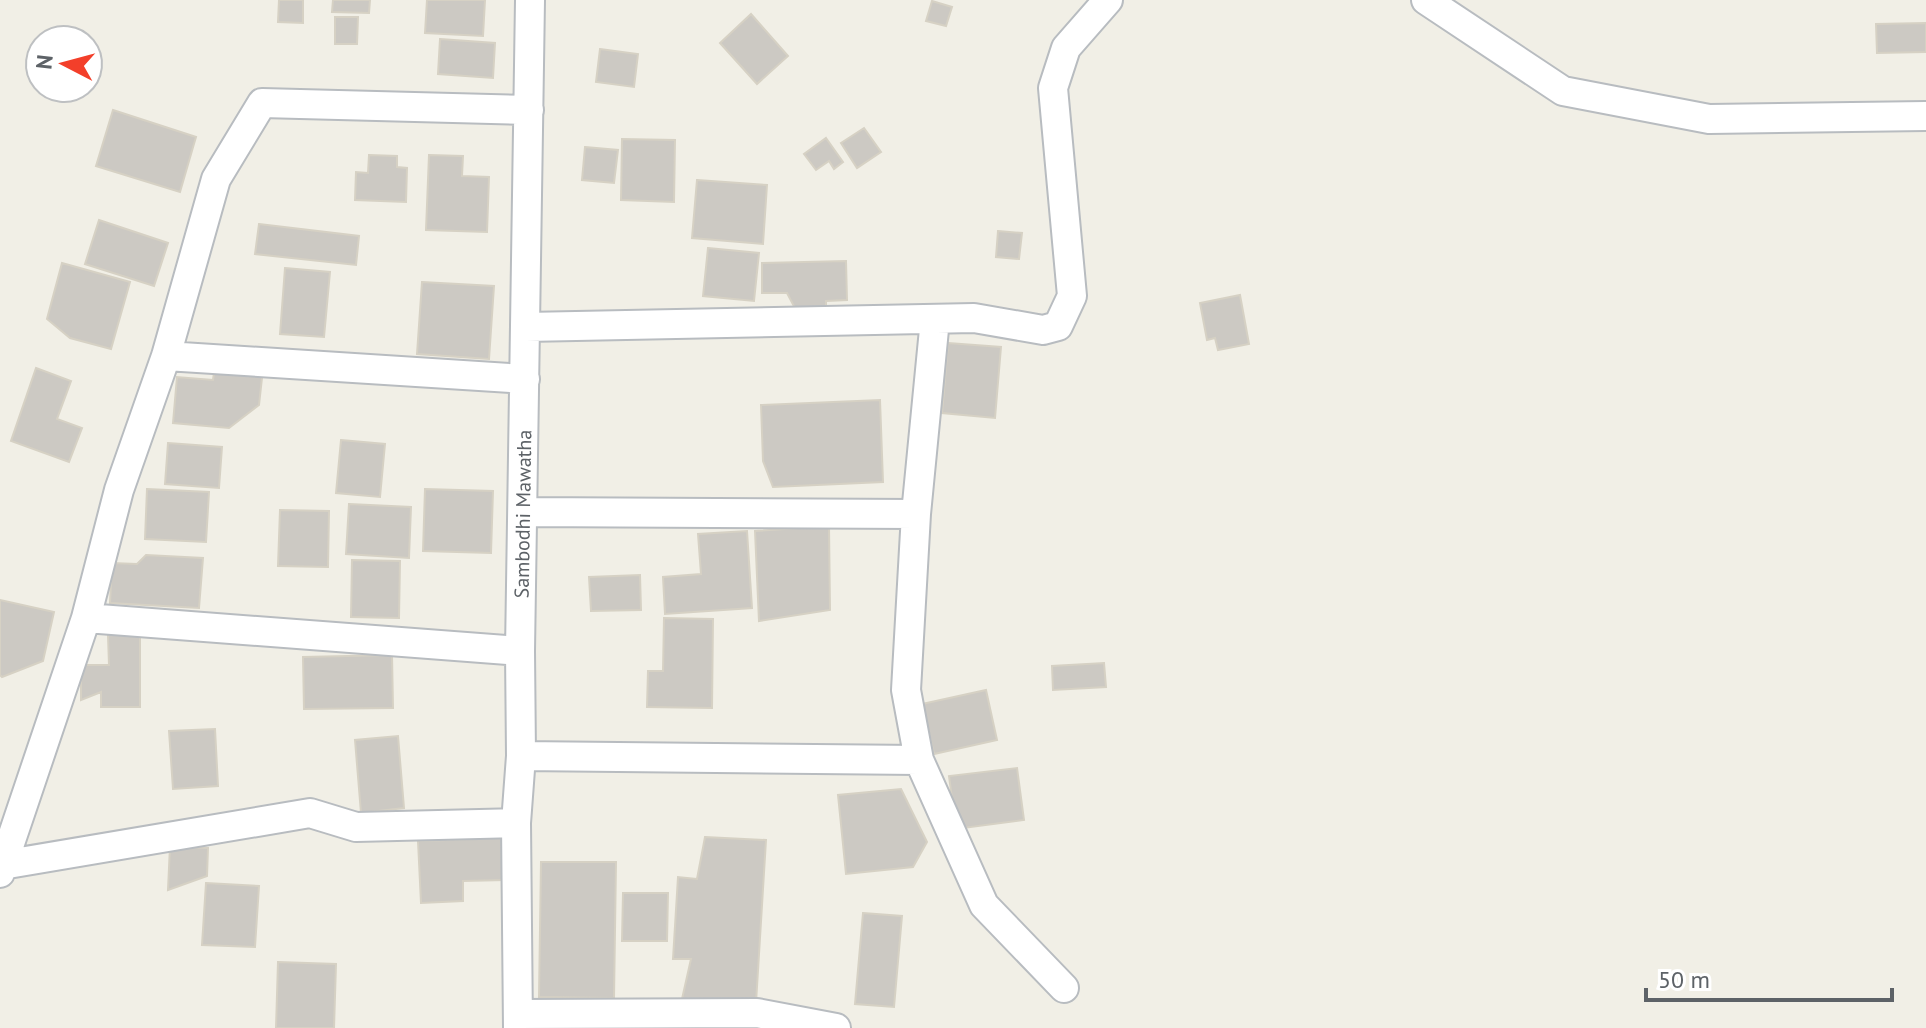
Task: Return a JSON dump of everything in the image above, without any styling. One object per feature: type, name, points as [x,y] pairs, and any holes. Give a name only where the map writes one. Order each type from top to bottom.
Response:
[{"type":"street","name":"Sambodhi Mawatha","points":[[518,1021],[516,823],[521,756],[530,0]]},
{"type":"street","points":[[526,327],[974,318],[1043,330],[1058,326],[1072,296],[1053,88],[1066,48],[1108,0]]},
{"type":"street","points":[[1426,0],[1563,91],[1709,119],[1926,116]]},
{"type":"street","points":[[516,823],[356,827],[310,813],[1,869],[86,618],[119,490],[166,356],[216,179],[262,103],[529,110]]},
{"type":"street","points":[[935,319],[916,514],[906,690],[919,760],[984,905],[1064,988]]},
{"type":"street","points":[[166,356],[525,379]]},
{"type":"street","points":[[524,512],[916,514]]},
{"type":"street","points":[[86,618],[520,651]]},
{"type":"street","points":[[521,756],[919,760]]},
{"type":"street","points":[[518,1021],[757,1013],[836,1028]]},
{"type":"building","points":[[279,0],[303,0],[303,23],[278,22]]},
{"type":"building","points":[[333,0],[370,0],[369,13],[332,12]]},
{"type":"building","points":[[427,0],[485,0],[483,36],[425,33]]},
{"type":"building","points":[[932,1],[952,7],[946,26],[926,21]]},
{"type":"building","points":[[751,14],[788,56],[757,84],[720,43]]},
{"type":"building","points":[[335,17],[358,17],[357,44],[335,44]]},
{"type":"building","points":[[1926,23],[1926,52],[1877,53],[1876,24]]},
{"type":"building","points":[[440,39],[495,43],[493,78],[438,74]]},
{"type":"building","points":[[600,49],[638,54],[634,87],[596,82]]},
{"type":"building","points":[[113,110],[196,137],[180,192],[96,166]]},
{"type":"building","points":[[864,128],[881,152],[857,168],[841,143]]},
{"type":"building","points":[[826,138],[843,162],[834,169],[829,161],[816,170],[804,154]]},
{"type":"building","points":[[622,139],[675,140],[674,202],[621,200]]},
{"type":"building","points":[[585,147],[618,150],[614,183],[582,180]]},
{"type":"building","points":[[369,155],[397,156],[397,167],[407,168],[406,202],[355,200],[356,172],[368,173]]},
{"type":"building","points":[[429,155],[463,156],[462,176],[489,177],[487,232],[426,230]]},
{"type":"building","points":[[697,180],[767,185],[763,244],[692,238]]},
{"type":"building","points":[[99,220],[168,243],[154,286],[85,264]]},
{"type":"building","points":[[259,224],[359,236],[356,265],[255,254]]},
{"type":"building","points":[[998,231],[1022,233],[1019,259],[996,257]]},
{"type":"building","points":[[708,248],[759,253],[754,301],[703,296]]},
{"type":"building","points":[[846,261],[847,300],[826,301],[826,312],[797,312],[787,293],[762,293],[762,263]]},
{"type":"building","points":[[62,263],[130,282],[111,349],[70,338],[47,319]]},
{"type":"building","points":[[285,268],[330,272],[324,337],[280,334]]},
{"type":"building","points":[[422,282],[494,286],[489,359],[417,354]]},
{"type":"building","points":[[1240,295],[1249,344],[1218,350],[1215,338],[1207,340],[1200,303]]},
{"type":"building","points":[[948,343],[1001,347],[995,418],[942,413]]},
{"type":"building","points":[[215,365],[263,369],[259,405],[229,428],[173,423],[177,377],[213,380]]},
{"type":"building","points":[[36,368],[71,381],[57,419],[82,428],[69,462],[11,441]]},
{"type":"building","points":[[880,400],[883,482],[773,487],[763,461],[761,405]]},
{"type":"building","points":[[341,440],[385,444],[380,497],[336,493]]},
{"type":"building","points":[[168,443],[222,447],[219,488],[165,484]]},
{"type":"building","points":[[147,489],[209,492],[206,542],[145,539]]},
{"type":"building","points":[[425,489],[493,491],[491,553],[423,551]]},
{"type":"building","points":[[349,504],[411,507],[409,558],[346,554]]},
{"type":"building","points":[[280,510],[329,511],[328,567],[278,566]]},
{"type":"building","points":[[829,526],[830,610],[759,621],[755,531]]},
{"type":"building","points":[[747,531],[752,608],[665,614],[663,577],[701,574],[698,534]]},
{"type":"building","points":[[146,555],[203,558],[199,608],[110,603],[112,563],[137,564]]},
{"type":"building","points":[[352,560],[400,561],[399,618],[351,617]]},
{"type":"building","points":[[640,575],[641,610],[591,611],[589,577]]},
{"type":"building","points":[[0,600],[54,612],[43,661],[2,677],[0,675]]},
{"type":"building","points":[[664,618],[713,619],[712,708],[647,707],[648,671],[663,671]]},
{"type":"building","points":[[108,635],[140,635],[140,707],[101,707],[101,692],[81,700],[81,665],[109,665]]},
{"type":"building","points":[[392,655],[393,708],[304,709],[303,657]]},
{"type":"building","points":[[1104,663],[1106,687],[1053,690],[1052,666]]},
{"type":"building","points":[[986,690],[997,740],[934,754],[922,704]]},
{"type":"building","points":[[215,729],[218,786],[173,789],[169,731]]},
{"type":"building","points":[[398,736],[404,808],[361,813],[355,740]]},
{"type":"building","points":[[1017,768],[1024,820],[956,829],[949,776]]},
{"type":"building","points":[[901,789],[927,842],[913,867],[846,874],[838,795]]},
{"type":"building","points":[[705,837],[766,840],[756,1003],[682,999],[691,959],[673,959],[678,877],[697,879]]},
{"type":"building","points":[[503,838],[505,880],[463,881],[463,901],[421,903],[418,841]]},
{"type":"building","points":[[170,846],[208,848],[207,876],[168,890]]},
{"type":"building","points":[[541,862],[616,862],[614,998],[539,997]]},
{"type":"building","points":[[206,883],[259,886],[255,947],[202,945]]},
{"type":"building","points":[[623,893],[668,893],[667,941],[622,941]]},
{"type":"building","points":[[863,913],[902,916],[894,1007],[855,1004]]},
{"type":"building","points":[[278,962],[336,964],[334,1028],[276,1028]]}]
